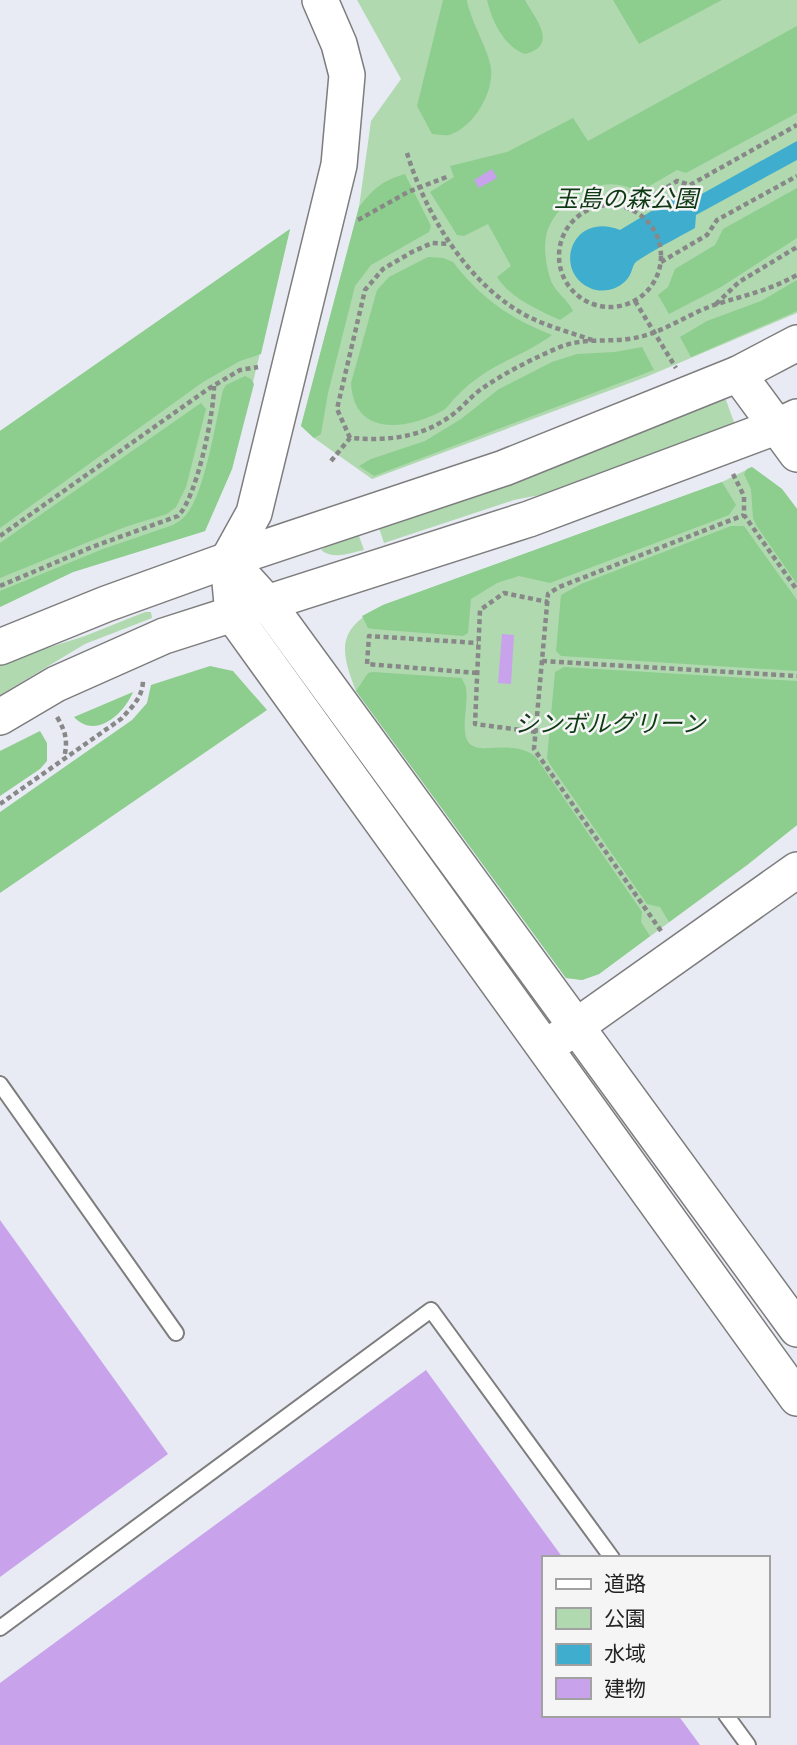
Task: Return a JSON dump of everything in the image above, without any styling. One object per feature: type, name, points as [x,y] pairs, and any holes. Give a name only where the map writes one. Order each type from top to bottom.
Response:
[{"type":"street","points":[[320,0],[340,44],[347,75],[339,165],[254,513],[228,560],[233,615],[797,1398]]},
{"type":"street","points":[[0,647],[106,604],[228,560],[504,468],[738,374],[797,343]]},
{"type":"street","points":[[0,717],[56,684],[164,636],[791,432],[738,374]]},
{"type":"street","points":[[228,560],[268,604],[797,1329]]},
{"type":"street","points":[[545,1049],[797,870]]},
{"type":"lane","points":[[0,1084],[176,1333]]},
{"type":"lane","points":[[0,1628],[431,1310],[611,1556]]},
{"type":"lane","points":[[727,1717],[748,1745]]},
{"type":"path","points":[[630,210],[677,181],[690,185],[797,125]]},
{"type":"path","points":[[407,153],[418,188],[450,244],[473,273],[498,297],[529,317],[593,340]]},
{"type":"path","points":[[358,220],[408,192],[449,176]]},
{"type":"path","points":[[660,262],[706,235],[717,220],[797,176]]},
{"type":"path","points":[[608,205],[630,210],[642,217],[652,228],[660,248],[656,277],[635,301],[604,307],[588,302],[575,293],[565,281],[559,264],[559,247],[565,231],[576,217],[591,209],[608,205]]},
{"type":"path","points":[[350,438],[337,409],[365,290],[383,269],[412,252],[432,243],[450,244]]},
{"type":"path","points":[[716,304],[739,282],[797,247]]},
{"type":"path","points":[[350,438],[402,438],[428,429],[455,413],[477,392],[500,377],[562,346],[593,340],[627,340],[656,334],[716,304],[746,297],[797,275]]},
{"type":"path","points":[[635,301],[656,334]]},
{"type":"path","points":[[0,536],[214,386],[240,370],[258,367]]},
{"type":"path","points":[[0,586],[92,547],[178,516],[184,510],[204,449],[214,405],[214,386]]},
{"type":"path","points":[[331,461],[350,438]]},
{"type":"path","points":[[730,470],[744,496],[744,515],[797,590]]},
{"type":"path","points":[[677,956],[534,749],[548,594],[559,587],[744,515]]},
{"type":"path","points":[[536,732],[475,724],[480,610],[503,593],[548,601]]},
{"type":"path","points":[[477,673],[367,664],[369,636],[478,643]]},
{"type":"path","points":[[542,661],[797,676]]},
{"type":"path","points":[[0,804],[121,719],[136,703],[143,689],[143,679]]},
{"type":"path","points":[[56,716],[67,741],[63,758]]},
{"type":"shaded area","points":[[0,0],[797,0],[797,1745],[0,1745]]},
{"type":"green space","name":"玉島の森公園","points":[[357,0],[445,0],[481,106],[488,89],[491,69],[467,0],[797,0],[797,313],[646,377],[372,479],[314,438],[301,426],[359,207],[371,121],[401,79]]},
{"type":"green space","points":[[443,0],[467,0],[491,68],[489,88],[480,108],[466,125],[447,135],[432,134],[417,106]]},
{"type":"green space","points":[[487,0],[525,0],[542,31],[541,45],[525,54],[511,46],[496,24]]},
{"type":"green space","points":[[613,0],[722,0],[639,44]]},
{"type":"green space","points":[[797,26],[797,113],[686,173],[677,170],[639,192],[619,185],[597,186],[576,196],[558,213],[547,232],[545,250],[551,281],[573,311],[560,320],[525,303],[497,277],[511,266],[488,224],[464,236],[457,235],[430,192],[454,177],[450,166],[507,152],[573,118],[588,141]]},
{"type":"green space","points":[[405,174],[431,226],[429,232],[371,265],[355,286],[328,393],[321,434],[314,438],[301,426],[359,207],[379,186]]},
{"type":"green space","points":[[797,188],[797,238],[721,287],[669,314],[658,295],[668,287],[675,269],[715,245],[723,229]]},
{"type":"green space","points":[[290,229],[232,469],[205,531],[73,572],[0,607],[0,431]]},
{"type":"green space","points":[[290,229],[261,354],[240,361],[203,382],[0,528],[0,431]]},
{"type":"green space","points":[[428,257],[453,262],[475,287],[497,306],[522,322],[552,335],[479,377],[442,411],[398,425],[372,421],[361,413],[354,400],[351,383],[377,290],[389,277]]},
{"type":"green space","points":[[797,280],[797,311],[691,357],[680,337],[707,321],[761,301]]},
{"type":"green space","points":[[642,347],[654,370],[374,476],[359,466],[371,459],[425,441],[461,419],[499,389],[552,362],[577,354]]},
{"type":"green space","points":[[245,376],[254,384],[232,469],[205,531],[73,572],[0,607],[0,591],[103,549],[173,525],[183,518],[193,505],[204,474],[223,390],[226,385]]},
{"type":"green space","points":[[718,400],[726,400],[735,425],[596,484],[514,500],[384,543],[378,525]]},
{"type":"green space","points":[[201,403],[206,409],[186,487],[176,507],[167,514],[125,527],[0,578],[0,543]]},
{"type":"green space","name":"シンボルグリーン","points":[[752,467],[782,489],[797,509],[797,825],[599,974],[582,980],[566,978],[356,691],[346,662],[346,640],[350,630],[358,622],[383,605],[722,482]]},
{"type":"green space","points":[[752,467],[782,489],[797,509],[797,584],[753,518],[751,489],[744,474]]},
{"type":"green space","points":[[722,482],[736,505],[729,515],[550,583],[519,576],[497,583],[471,599],[468,633],[463,636],[373,629],[368,628],[362,616],[383,605]]},
{"type":"green space","points":[[731,526],[744,526],[797,600],[797,671],[561,656],[556,651],[561,595],[581,584]]},
{"type":"green space","points":[[358,533],[364,550],[331,555],[321,550],[340,537]]},
{"type":"green space","points":[[151,612],[152,618],[85,644],[0,695],[0,663],[85,636]]},
{"type":"green space","points":[[210,666],[233,671],[267,710],[0,893],[0,812],[132,720],[147,703],[151,685]]},
{"type":"green space","points":[[564,667],[797,681],[797,825],[669,922],[660,907],[647,904],[549,763],[547,758],[555,672]]},
{"type":"green space","points":[[368,673],[462,678],[467,695],[465,733],[470,744],[482,748],[517,748],[535,756],[642,912],[641,922],[650,936],[599,974],[582,980],[566,978],[356,691]]},
{"type":"green space","points":[[133,692],[116,716],[100,725],[91,726],[74,717]]},
{"type":"green space","points":[[40,731],[47,743],[47,761],[40,769],[0,796],[0,751]]},
{"type":"water","points":[[797,141],[797,160],[696,215],[695,228],[638,260],[621,285],[595,290],[578,280],[570,257],[579,236],[590,229],[603,226],[620,230],[678,195],[691,200]]},
{"type":"building","points":[[492,169],[497,178],[479,188],[474,180]]},
{"type":"building","points":[[502,634],[514,635],[511,684],[498,683]]},
{"type":"building","points":[[0,1220],[168,1454],[0,1577]]},
{"type":"building","points":[[426,1370],[562,1556],[542,1556],[542,1717],[679,1717],[700,1745],[0,1745],[0,1683]]}]
